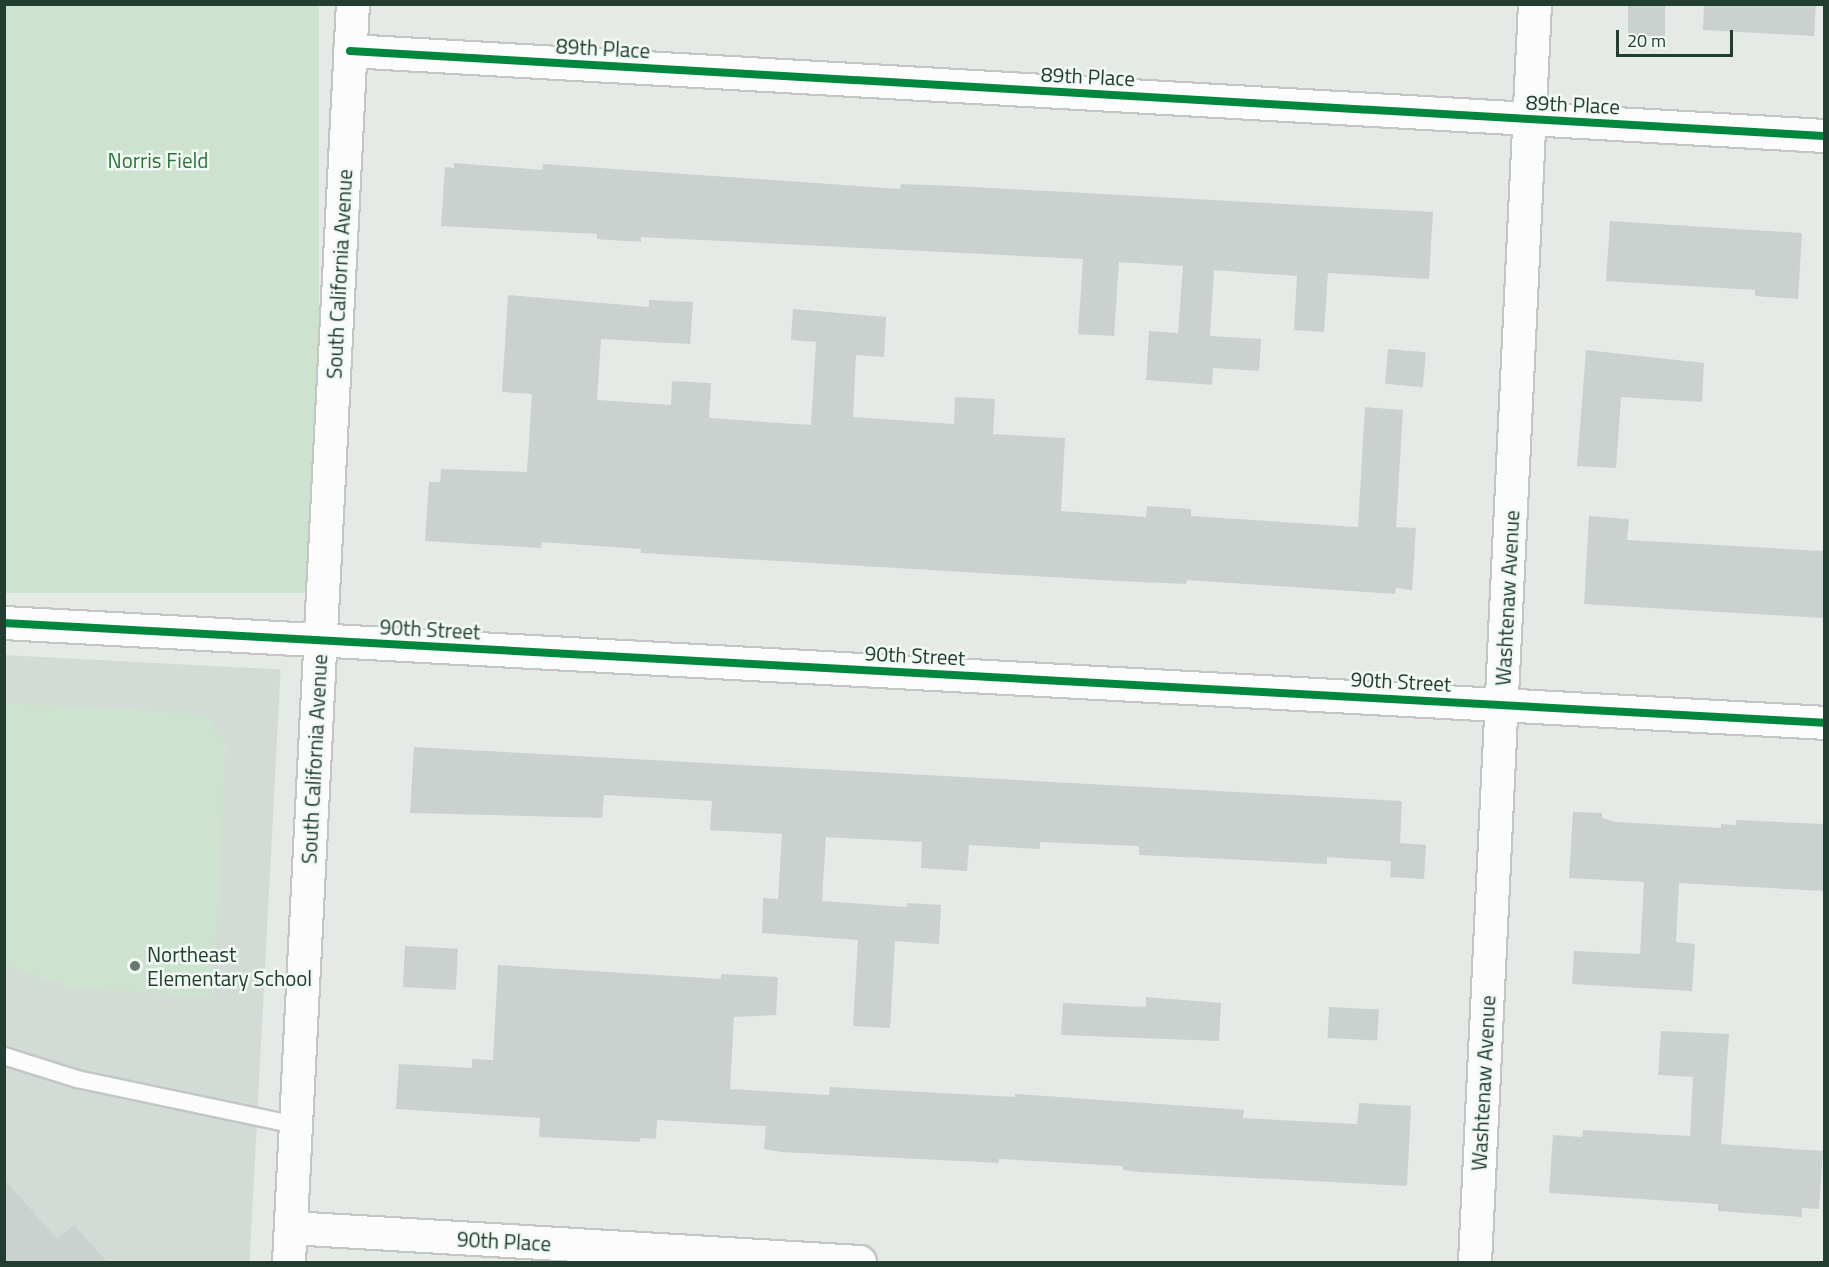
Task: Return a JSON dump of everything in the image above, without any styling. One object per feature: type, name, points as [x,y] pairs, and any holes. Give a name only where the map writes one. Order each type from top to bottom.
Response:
[{"type":"street","name":"South California Avenue","points":[[289,1263],[353,4]]},
{"type":"street","name":"Washtenaw Avenue","points":[[1475,1263],[1535,4]]},
{"type":"street","name":"89th Place","points":[[350,51],[1824,135]]},
{"type":"street","name":"90th Street","points":[[4,623],[1824,723]]},
{"type":"street","name":"90th Place","points":[[291,1228],[860,1263]]},
{"type":"lane","points":[[4,1056],[77,1079],[296,1125]]},
{"type":"shaded area","name":"Northeast Elementary School","points":[[4,655],[281,669],[250,1262],[4,1262]]},
{"type":"green space","name":"Norris Field","points":[[5,4],[319,4],[319,593],[5,593]]},
{"type":"green space","points":[[4,703],[203,714],[226,743],[213,997],[73,988],[5,965]]},
{"type":"building","points":[[1628,4],[1665,4],[1665,36],[1628,36]]},
{"type":"building","points":[[1704,4],[1816,4],[1814,36],[1703,30]]},
{"type":"building","points":[[454,163],[542,170],[543,164],[900,189],[901,184],[954,186],[1433,212],[1429,279],[1328,273],[1324,332],[1294,330],[1297,276],[1214,270],[1210,336],[1261,339],[1259,371],[1213,368],[1212,385],[1146,380],[1149,331],[1178,333],[1183,266],[1119,262],[1114,336],[1078,334],[1083,259],[641,237],[641,242],[597,239],[597,234],[441,226],[445,167],[454,168]]},
{"type":"building","points":[[1610,221],[1802,233],[1798,299],[1755,296],[1755,290],[1606,281]]},
{"type":"building","points":[[508,295],[649,307],[649,300],[693,302],[690,344],[601,339],[597,400],[671,405],[672,381],[711,383],[709,418],[811,425],[816,342],[791,340],[793,309],[886,317],[884,357],[856,355],[853,417],[954,424],[955,397],[995,399],[993,434],[1065,438],[1061,511],[1146,517],[1147,506],[1191,509],[1191,516],[1358,527],[1365,407],[1403,410],[1396,527],[1416,528],[1412,590],[1396,588],[1395,594],[1187,580],[1186,584],[1118,581],[641,553],[641,549],[542,542],[541,548],[425,541],[429,482],[440,482],[441,469],[527,472],[532,394],[502,392]]},
{"type":"building","points":[[1388,349],[1426,352],[1423,387],[1385,384]]},
{"type":"building","points":[[1586,350],[1704,363],[1702,402],[1621,397],[1616,468],[1577,466]]},
{"type":"building","points":[[1589,516],[1629,519],[1627,540],[1824,551],[1824,618],[1584,604]]},
{"type":"building","points":[[414,747],[1402,801],[1400,843],[1426,845],[1424,879],[1390,877],[1391,861],[1327,857],[1327,864],[1139,855],[1139,846],[1040,842],[1040,849],[969,845],[967,871],[921,868],[922,842],[826,837],[822,901],[907,907],[907,903],[941,905],[939,944],[895,941],[890,1028],[853,1026],[858,940],[762,933],[763,898],[778,899],[782,834],[710,830],[712,801],[604,795],[602,818],[410,813]]},
{"type":"building","points":[[1573,812],[1602,813],[1602,818],[1617,822],[1721,828],[1721,824],[1736,825],[1736,820],[1824,824],[1824,891],[1679,883],[1676,942],[1695,944],[1692,991],[1572,984],[1574,951],[1640,954],[1644,882],[1569,878]]},
{"type":"building","points":[[405,946],[458,949],[456,990],[403,987]]},
{"type":"building","points":[[498,965],[721,979],[721,974],[778,977],[776,1015],[734,1017],[730,1089],[829,1095],[830,1087],[1015,1097],[1015,1094],[1244,1110],[1243,1118],[1357,1124],[1359,1103],[1411,1106],[1407,1186],[1140,1172],[1123,1170],[1123,1166],[999,1159],[998,1163],[782,1152],[764,1149],[766,1126],[657,1120],[656,1139],[640,1138],[640,1142],[539,1137],[540,1118],[396,1109],[399,1064],[472,1068],[472,1059],[493,1060]]},
{"type":"building","points":[[1146,997],[1221,1003],[1219,1041],[1061,1035],[1063,1003],[1146,1007]]},
{"type":"building","points":[[1329,1007],[1379,1010],[1377,1041],[1327,1038]]},
{"type":"building","points":[[1661,1031],[1729,1034],[1721,1144],[1823,1151],[1819,1209],[1802,1208],[1802,1217],[1718,1211],[1718,1204],[1549,1193],[1553,1135],[1582,1137],[1583,1130],[1690,1136],[1693,1077],[1658,1075]]},
{"type":"building","points":[[4,1179],[57,1239],[74,1225],[108,1263],[4,1263]]},
{"type":"cycle path","points":[[350,51],[1824,136]]},
{"type":"cycle path","points":[[4,623],[1824,723]]},
{"type":"place","name":"Northeast Elementary School","points":[[135,966]]}]
